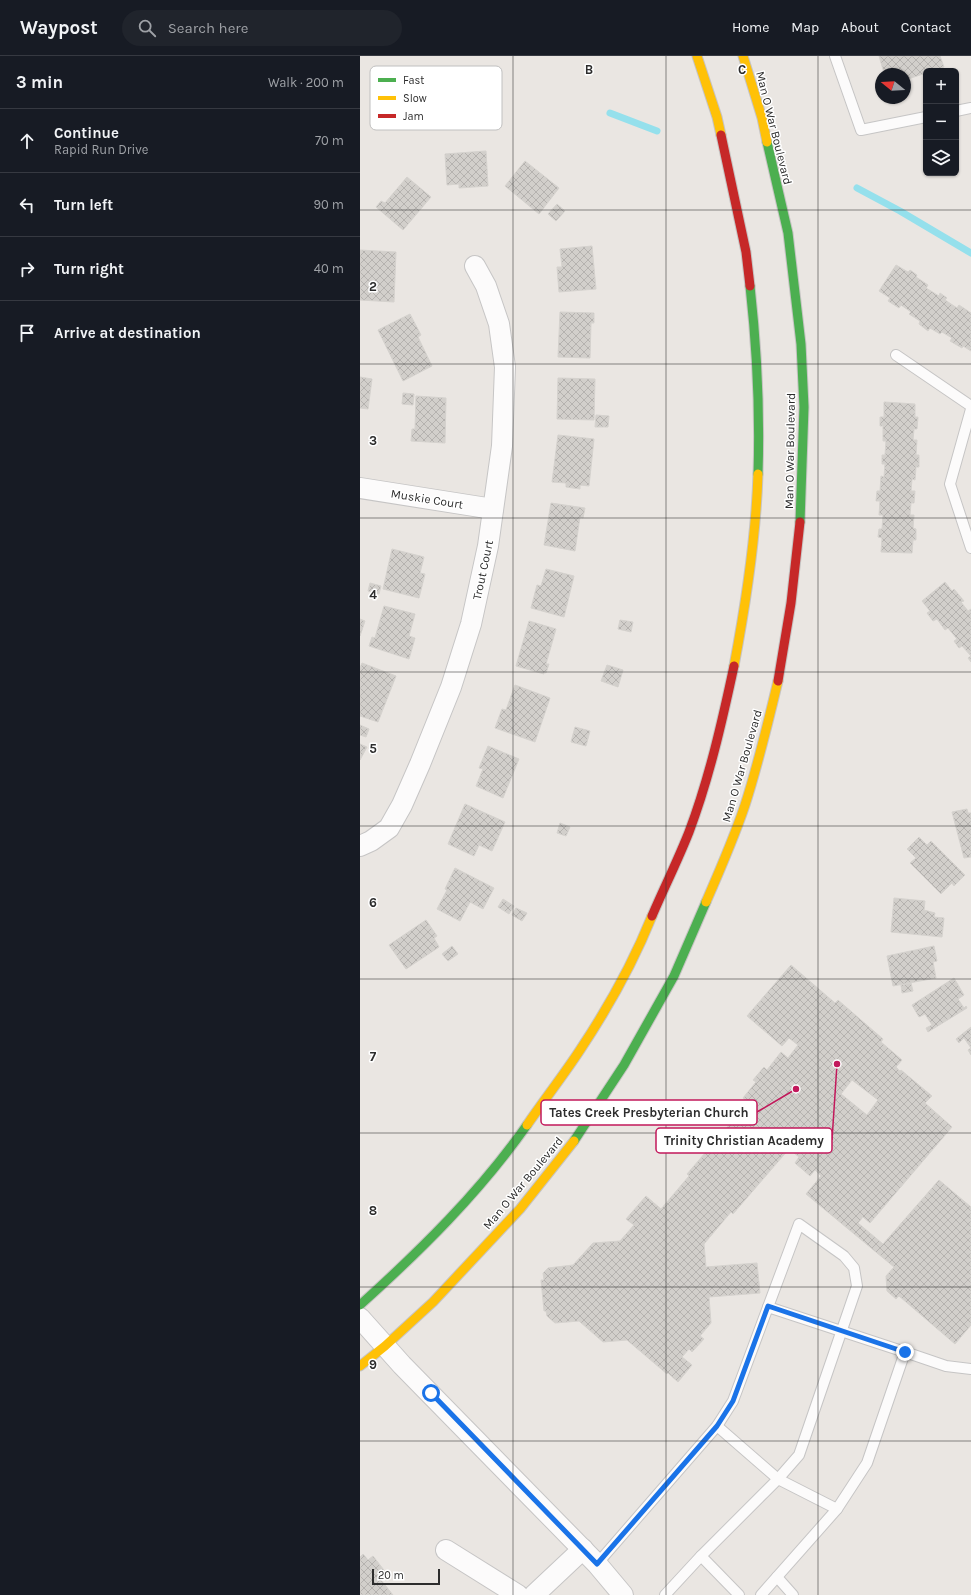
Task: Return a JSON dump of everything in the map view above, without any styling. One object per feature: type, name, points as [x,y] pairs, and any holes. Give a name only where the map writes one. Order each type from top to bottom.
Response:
[{"type":"main road","points":[[360,1305],[400,1269],[458,1211],[509,1150],[580,1050],[605,1009],[641,943],[689,831],[706,778],[720,726],[737,650],[748,580],[757,500],[759,437],[755,332],[746,252],[717,117],[697,56]]},
{"type":"main road","name":"Man O War Boulevard","points":[[360,1366],[385,1346],[433,1302],[520,1209],[580,1133],[620,1071],[674,976],[725,859],[745,805],[765,735],[781,668],[791,603],[801,516],[804,407],[801,344],[788,233],[762,118],[743,56]]},
{"type":"street","name":"Trout Court","points":[[360,846],[371,841],[389,828],[402,805],[420,764],[450,687],[471,624],[488,546],[502,446],[505,367],[499,324],[486,286],[475,266]]},
{"type":"street","name":"Muskie Court","points":[[360,488],[494,509]]},
{"type":"street","points":[[360,1318],[385,1346],[597,1564],[612,1591]]},
{"type":"street","points":[[534,1595],[583,1549]]},
{"type":"street","points":[[446,1550],[518,1595]]},
{"type":"lane","points":[[836,56],[861,130],[923,118]]},
{"type":"lane","points":[[959,110],[971,108]]},
{"type":"lane","points":[[896,355],[971,408],[950,484],[971,548]]},
{"type":"lane","points":[[597,1564],[717,1426],[733,1401],[800,1224],[844,1256],[854,1268],[857,1286],[843,1332],[799,1455],[778,1479],[701,1556],[665,1595]]},
{"type":"lane","points":[[768,1306],[946,1366],[971,1369]]},
{"type":"lane","points":[[761,1595],[837,1509],[867,1463],[905,1352]]},
{"type":"lane","points":[[717,1426],[778,1479],[837,1509]]},
{"type":"lane","points":[[701,1556],[739,1595]]},
{"type":"lane","points":[[777,1577],[793,1595]]},
{"type":"building","points":[[879,56],[940,56],[944,67],[923,68],[923,74],[911,78],[911,68],[883,68]]},
{"type":"building","points":[[486,151],[488,186],[459,188],[459,184],[447,185],[445,154]]},
{"type":"building","points":[[525,161],[559,188],[539,214],[505,186]]},
{"type":"building","points":[[407,177],[431,197],[403,230],[376,207],[381,201],[385,203]]},
{"type":"building","points":[[557,204],[565,211],[556,221],[548,214]]},
{"type":"building","points":[[592,246],[596,289],[559,292],[557,267],[562,267],[560,249]]},
{"type":"building","points":[[360,250],[396,252],[394,302],[360,300]]},
{"type":"building","points":[[896,265],[908,272],[910,270],[917,275],[916,277],[928,285],[926,288],[939,296],[940,293],[947,298],[945,300],[957,308],[959,305],[971,313],[971,351],[950,341],[952,338],[942,332],[940,334],[930,328],[928,331],[919,324],[920,321],[909,314],[911,312],[901,305],[899,308],[888,301],[890,298],[879,291]]},
{"type":"building","points":[[560,312],[594,313],[594,323],[591,323],[590,358],[558,357]]},
{"type":"building","points":[[410,314],[421,335],[418,337],[432,366],[403,381],[378,330]]},
{"type":"building","points":[[360,377],[372,379],[368,409],[360,408]]},
{"type":"building","points":[[558,378],[595,379],[594,420],[557,419]]},
{"type":"building","points":[[403,393],[414,394],[413,405],[402,404]]},
{"type":"building","points":[[416,396],[446,398],[445,443],[411,441],[412,429],[415,429]]},
{"type":"building","points":[[884,402],[915,404],[915,417],[918,417],[917,429],[914,429],[913,440],[917,440],[916,455],[919,455],[919,467],[916,467],[915,480],[912,479],[911,491],[915,491],[914,503],[911,503],[910,515],[914,515],[913,528],[916,529],[916,540],[913,540],[912,553],[881,552],[882,538],[878,537],[879,529],[882,529],[883,515],[879,515],[880,501],[876,501],[877,491],[880,491],[881,476],[884,477],[885,464],[882,464],[882,455],[885,455],[886,441],[883,441],[883,426],[880,426],[880,417],[884,417]]},
{"type":"building","points":[[596,415],[609,416],[608,427],[595,427]]},
{"type":"building","points":[[558,435],[594,439],[589,486],[580,485],[580,489],[566,487],[566,483],[552,482]]},
{"type":"building","points":[[551,503],[585,508],[583,518],[580,517],[575,551],[544,545]]},
{"type":"building","points":[[392,549],[424,557],[420,573],[425,574],[419,598],[383,589]]},
{"type":"building","points":[[546,569],[574,576],[564,617],[531,608],[537,585],[541,586]]},
{"type":"building","points":[[945,582],[952,591],[954,589],[964,601],[961,602],[968,611],[971,609],[971,656],[962,646],[959,648],[954,641],[957,639],[948,628],[945,630],[937,619],[933,621],[927,613],[930,611],[922,601]]},
{"type":"building","points":[[370,583],[381,586],[379,594],[368,591]]},
{"type":"building","points":[[384,606],[415,614],[409,636],[415,638],[409,659],[369,646],[372,637],[375,638]]},
{"type":"building","points":[[360,619],[365,621],[360,636]]},
{"type":"building","points":[[620,620],[633,622],[631,632],[618,629]]},
{"type":"building","points":[[529,621],[556,629],[546,664],[549,664],[546,673],[544,672],[544,674],[516,666]]},
{"type":"building","points":[[362,663],[396,676],[378,722],[360,716],[360,668]]},
{"type":"building","points":[[607,665],[623,670],[618,687],[601,681]]},
{"type":"building","points":[[515,685],[550,698],[535,742],[495,728],[502,709],[506,710]]},
{"type":"building","points":[[360,725],[369,729],[366,737],[360,735]]},
{"type":"building","points":[[575,727],[590,731],[586,746],[571,742]]},
{"type":"building","points":[[360,744],[367,747],[360,760]]},
{"type":"building","points":[[488,746],[519,759],[503,798],[476,786],[483,769],[479,768]]},
{"type":"building","points":[[465,804],[505,822],[492,851],[479,845],[474,856],[448,844]]},
{"type":"building","points":[[967,809],[968,813],[971,813],[971,857],[964,858],[952,812]]},
{"type":"building","points":[[560,823],[570,827],[566,836],[557,833]]},
{"type":"building","points":[[919,837],[927,845],[931,841],[965,875],[954,886],[952,883],[941,894],[910,863],[916,858],[907,849]]},
{"type":"building","points":[[455,868],[494,888],[483,909],[470,902],[460,921],[437,909],[447,890],[445,889]]},
{"type":"building","points":[[894,898],[925,901],[924,910],[935,913],[934,917],[944,918],[942,937],[891,932]]},
{"type":"building","points":[[503,899],[514,906],[509,914],[498,907]]},
{"type":"building","points":[[516,908],[527,913],[522,921],[512,915]]},
{"type":"building","points":[[426,920],[437,936],[434,938],[439,947],[406,969],[389,945]]},
{"type":"building","points":[[452,946],[458,954],[448,961],[442,954]]},
{"type":"building","points":[[934,946],[937,961],[933,962],[936,978],[893,986],[887,956]]},
{"type":"building","points":[[791,965],[835,1003],[838,1000],[883,1039],[881,1042],[902,1060],[896,1067],[932,1096],[925,1103],[952,1127],[870,1223],[863,1217],[858,1223],[883,1244],[939,1180],[971,1207],[971,1325],[955,1344],[899,1296],[896,1299],[887,1291],[886,1276],[894,1267],[806,1194],[821,1176],[815,1170],[810,1176],[795,1163],[799,1157],[789,1149],[733,1214],[731,1212],[704,1244],[706,1267],[757,1263],[760,1293],[709,1297],[711,1323],[700,1336],[704,1339],[692,1352],[689,1349],[682,1357],[692,1365],[678,1382],[627,1340],[603,1342],[579,1321],[555,1323],[547,1316],[546,1311],[544,1311],[541,1280],[544,1280],[543,1273],[548,1268],[573,1265],[593,1243],[620,1241],[634,1225],[626,1219],[646,1196],[661,1209],[689,1176],[687,1174],[748,1103],[743,1098],[756,1082],[753,1080],[764,1067],[767,1070],[781,1052],[788,1058],[798,1045],[789,1038],[782,1046],[747,1016]],"holes":[[[852,1080],[878,1100],[867,1115],[841,1094]]]},
{"type":"building","points":[[954,978],[964,995],[958,999],[964,1008],[966,1006],[967,1008],[928,1032],[926,1028],[932,1025],[925,1014],[919,1017],[912,1005]]},
{"type":"building","points":[[911,983],[913,991],[902,993],[901,985]]},
{"type":"building","points":[[971,1027],[971,1048],[964,1038],[959,1043],[956,1039]]},
{"type":"building","points":[[971,1048],[971,1055],[968,1050]]},
{"type":"building","points":[[363,1554],[368,1560],[373,1556],[387,1574],[381,1580],[393,1595],[360,1595],[360,1557]]},
{"type":"waterway","points":[[610,113],[657,131]]},
{"type":"waterway","points":[[857,188],[900,211],[971,253]]},
{"type":"traffic: fast","points":[[767,142],[788,233],[801,344],[804,407],[800,522]]},
{"type":"traffic: fast","points":[[750,286],[757,380],[759,427],[758,474]]},
{"type":"traffic: fast","points":[[574,1141],[624,1065],[674,976],[706,902]]},
{"type":"traffic: fast","points":[[360,1305],[427,1242],[448,1220],[509,1150],[527,1125]]},
{"type":"traffic: slow","points":[[697,56],[717,117],[721,135]]},
{"type":"traffic: slow","points":[[743,56],[762,118],[767,142]]},
{"type":"traffic: slow","points":[[734,666],[750,570],[758,474]]},
{"type":"traffic: slow","points":[[706,902],[732,842],[745,805],[759,759],[778,681]]},
{"type":"traffic: slow","points":[[527,1125],[574,1060],[600,1018],[628,968],[652,916]]},
{"type":"traffic: slow","points":[[360,1366],[385,1346],[433,1302],[520,1209],[574,1141]]},
{"type":"traffic: jam","points":[[721,135],[746,252],[750,286]]},
{"type":"traffic: jam","points":[[778,681],[791,603],[800,522]]},
{"type":"traffic: jam","points":[[652,916],[685,842],[703,792],[725,708],[734,666]]},
{"type":"place","name":"Trinity Christian Academy","points":[[837,1064]]},
{"type":"place","name":"Tates Creek Presbyterian Church","points":[[796,1089]]},
{"type":"route","points":[[431,1393],[597,1564],[717,1426],[733,1401],[768,1306],[905,1352]]}]
